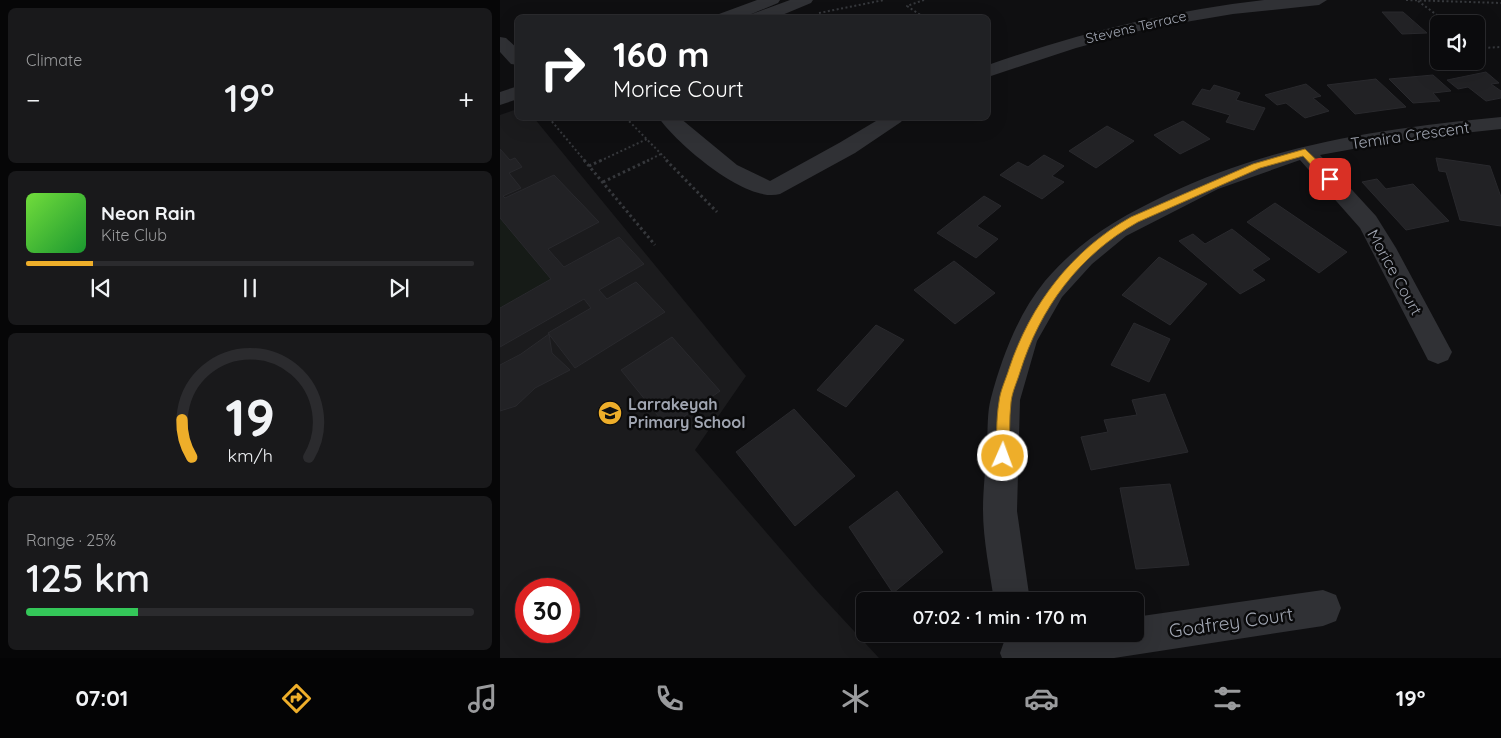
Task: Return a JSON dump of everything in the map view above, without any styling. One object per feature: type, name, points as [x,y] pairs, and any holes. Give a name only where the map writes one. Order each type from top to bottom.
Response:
[{"type":"street","points":[[733,15],[772,0]]},
{"type":"street","points":[[766,15],[805,0]]},
{"type":"street","name":"Stevens Terrace","points":[[990,70],[1041,51],[1099,33],[1159,19],[1262,4],[1319,0]]},
{"type":"street","points":[[500,42],[515,57]]},
{"type":"street","points":[[500,99],[515,93]]},
{"type":"street","points":[[670,120],[732,173],[752,184],[772,189],[847,148],[891,120]]},
{"type":"street","name":"Temira Crescent","points":[[1011,592],[1000,511],[1005,400],[1024,339],[1053,290],[1083,257],[1116,230],[1129,223],[1257,166],[1305,152],[1410,131],[1501,123]]},
{"type":"street","name":"Morice Court","points":[[1305,152],[1372,228],[1438,352]]},
{"type":"street","name":"Godfrey Court","points":[[1019,648],[1323,608]]},
{"type":"path","points":[[815,14],[884,0]]},
{"type":"path","points":[[920,15],[907,6],[924,0]]},
{"type":"path","points":[[1406,0],[1501,3]]},
{"type":"path","points":[[1418,1],[1437,15]]},
{"type":"path","points":[[1485,48],[1501,47]]},
{"type":"path","points":[[551,120],[655,245]]},
{"type":"path","points":[[628,120],[717,212]]},
{"type":"path","points":[[589,166],[647,139]]},
{"type":"path","points":[[603,182],[661,154]]},
{"type":"shaded area","name":"Larrakeyah Primary School","points":[[515,110],[515,120],[536,120],[746,376],[695,450],[816,590],[856,633],[856,642],[864,642],[879,658],[500,658],[500,115]]},
{"type":"shaded area","points":[[500,218],[551,279],[500,308]]},
{"type":"building","points":[[1382,12],[1403,12],[1427,33],[1402,34]]},
{"type":"building","points":[[1486,72],[1499,83],[1491,84],[1501,91],[1501,98],[1486,101],[1468,87],[1458,89],[1447,80]]},
{"type":"building","points":[[1433,75],[1451,91],[1433,93],[1440,101],[1413,103],[1389,79]]},
{"type":"building","points":[[1376,79],[1406,107],[1355,114],[1327,85]]},
{"type":"building","points":[[1306,84],[1321,96],[1313,98],[1329,111],[1305,118],[1286,103],[1277,105],[1265,95]]},
{"type":"building","points":[[1214,85],[1240,93],[1236,100],[1265,108],[1254,130],[1226,122],[1230,115],[1192,104],[1202,89],[1210,91]]},
{"type":"building","points":[[1183,121],[1210,139],[1180,154],[1154,135]]},
{"type":"building","points":[[1107,126],[1134,141],[1096,168],[1069,151]]},
{"type":"building","points":[[500,149],[510,160],[515,158],[522,167],[509,173],[521,188],[503,196],[505,198],[554,175],[599,222],[548,249],[564,267],[619,237],[644,264],[599,290],[607,299],[636,282],[665,312],[575,368],[548,333],[591,308],[584,299],[500,347],[500,308],[551,279],[500,218]]},
{"type":"building","points":[[1044,155],[1064,166],[1052,176],[1064,182],[1042,199],[1000,175],[1018,162],[1028,167]]},
{"type":"building","points":[[1436,158],[1490,166],[1501,197],[1501,226],[1460,220],[1446,172],[1439,171]]},
{"type":"building","points":[[1377,179],[1386,189],[1413,184],[1449,221],[1406,230],[1362,182]]},
{"type":"building","points":[[984,196],[1001,206],[977,226],[998,239],[976,258],[937,233]]},
{"type":"building","points":[[1275,203],[1347,252],[1319,273],[1247,222]]},
{"type":"building","points":[[1232,229],[1270,259],[1252,270],[1265,280],[1240,294],[1179,241],[1193,234],[1205,244]]},
{"type":"building","points":[[1159,257],[1207,284],[1170,325],[1122,295]]},
{"type":"building","points":[[954,261],[995,293],[955,324],[914,290]]},
{"type":"building","points":[[1134,323],[1170,339],[1149,382],[1111,365]]},
{"type":"building","points":[[876,325],[904,340],[846,407],[817,390]]},
{"type":"building","points":[[549,334],[552,353],[570,370],[535,388],[516,406],[500,411],[500,365],[521,354]]},
{"type":"building","points":[[672,337],[720,391],[668,428],[621,370]]},
{"type":"building","points":[[1165,394],[1188,452],[1091,470],[1081,437],[1108,432],[1104,420],[1137,415],[1132,400]]},
{"type":"building","points":[[794,409],[855,476],[795,526],[736,452]]},
{"type":"building","points":[[1170,484],[1189,565],[1136,569],[1120,488]]},
{"type":"building","points":[[897,491],[943,552],[892,592],[849,527]]},
{"type":"place","name":"Larrakeyah Primary School","points":[[610,413]]},
{"type":"route","points":[[1003,456],[1005,400],[1024,339],[1053,290],[1083,257],[1116,230],[1135,220],[1210,185],[1257,166],[1305,152],[1330,179]]}]
